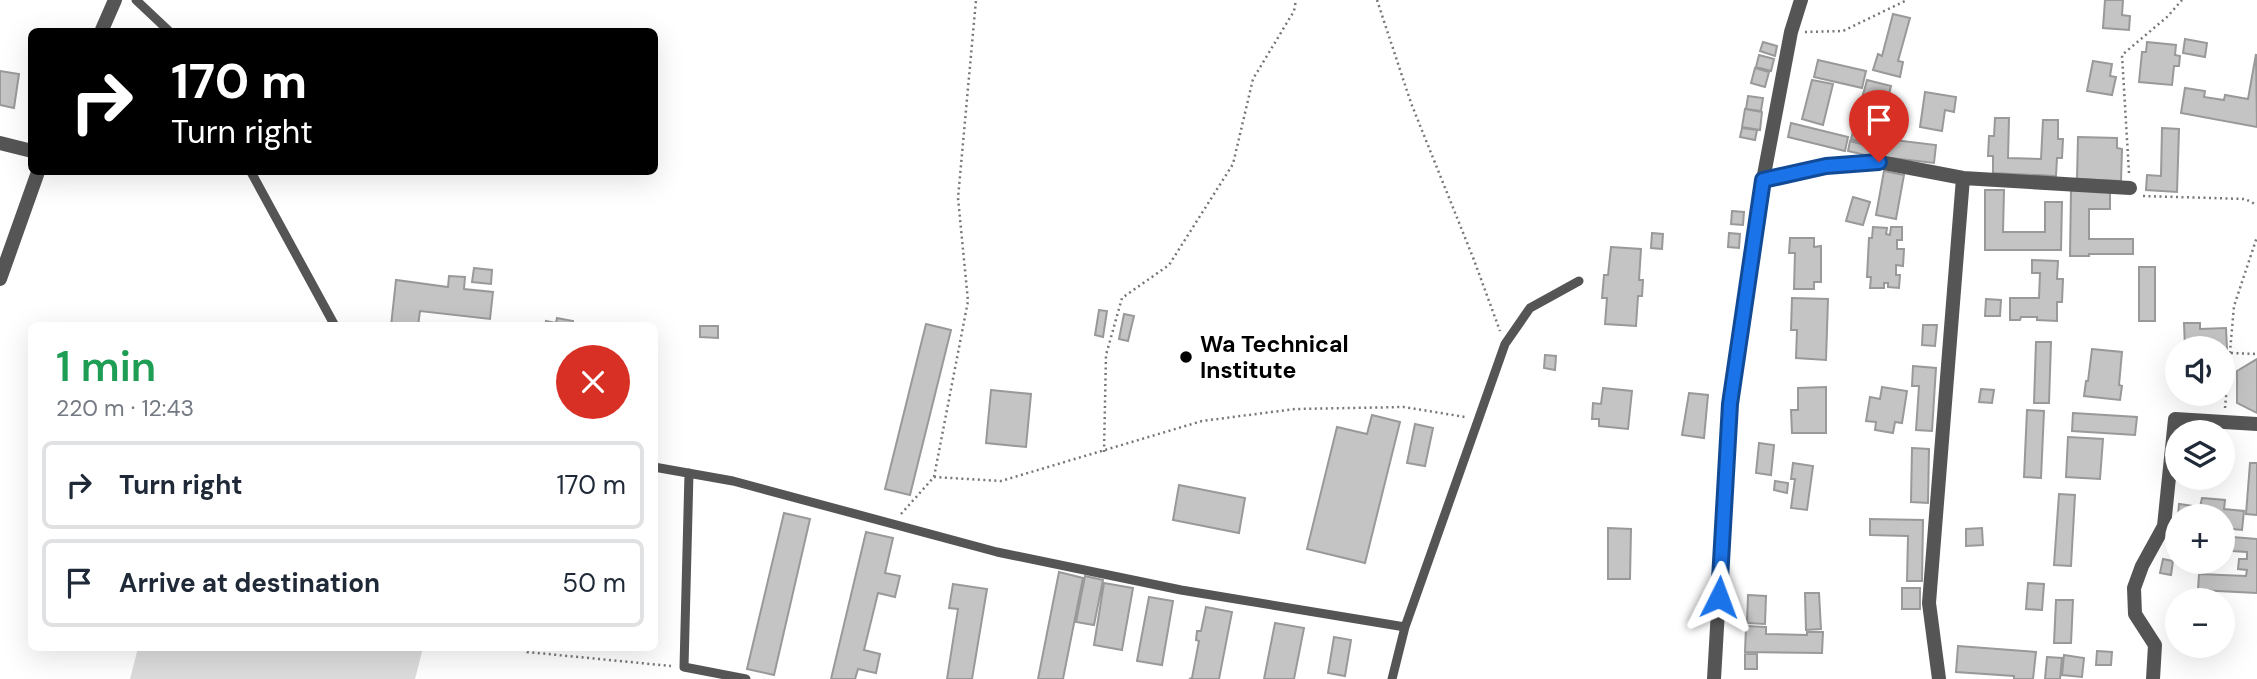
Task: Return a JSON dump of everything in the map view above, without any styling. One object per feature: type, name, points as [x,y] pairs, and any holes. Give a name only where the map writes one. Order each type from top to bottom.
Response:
[{"type":"street","points":[[103,28],[115,0]]},
{"type":"street","points":[[1714,679],[1730,404],[1763,180],[1791,32],[1801,0]]},
{"type":"street","points":[[0,143],[28,150]]},
{"type":"street","points":[[1763,180],[1826,166],[1879,162],[1963,178],[2130,188]]},
{"type":"street","points":[[0,279],[37,175]]},
{"type":"street","points":[[1939,679],[1929,603],[1963,178]]},
{"type":"street","points":[[2235,423],[2257,424]]},
{"type":"street","points":[[2153,679],[2155,645],[2135,614],[2134,588],[2141,566],[2164,526],[2168,490]]},
{"type":"lane","points":[[136,0],[166,28]]},
{"type":"lane","points":[[253,175],[333,322]]},
{"type":"lane","points":[[1392,679],[1405,627],[1505,344],[1530,308],[1579,281]]},
{"type":"lane","points":[[658,468],[733,481],[997,552],[1181,590],[1405,627]]},
{"type":"lane","points":[[689,473],[684,667],[746,679]]},
{"type":"path","points":[[892,524],[934,477],[968,301],[958,198],[976,0]]},
{"type":"path","points":[[1104,452],[1106,355],[1122,298],[1169,265],[1233,164],[1253,79],[1294,11],[1296,0]]},
{"type":"path","points":[[1377,0],[1411,103],[1505,344]]},
{"type":"path","points":[[1791,32],[1843,31],[1907,0]]},
{"type":"path","points":[[2182,0],[2167,17],[2122,55],[2130,188],[2139,196],[2245,199],[2257,205]]},
{"type":"path","points":[[2232,336],[2234,306],[2257,237]]},
{"type":"path","points":[[2235,353],[2257,354]]},
{"type":"path","points":[[934,477],[1001,481],[1202,422],[1295,409],[1404,407],[1479,420]]},
{"type":"path","points":[[526,651],[684,667]]},
{"type":"shaded area","points":[[137,651],[422,651],[415,679],[130,679]]},
{"type":"building","points":[[2105,0],[2123,0],[2122,15],[2130,16],[2129,30],[2103,28]]},
{"type":"building","points":[[1893,14],[1910,18],[1898,61],[1903,62],[1900,77],[1873,70],[1878,54],[1882,56]]},
{"type":"building","points":[[2185,39],[2207,43],[2205,57],[2183,53]]},
{"type":"building","points":[[1763,42],[1777,46],[1775,56],[1760,51]]},
{"type":"building","points":[[2147,42],[2176,45],[2175,55],[2180,56],[2179,66],[2174,66],[2172,85],[2139,82],[2142,52],[2146,52]]},
{"type":"building","points":[[2256,54],[2257,127],[2181,113],[2185,88],[2205,91],[2204,97],[2224,100],[2225,95],[2248,99]]},
{"type":"building","points":[[1759,55],[1774,59],[1771,71],[1756,67]]},
{"type":"building","points":[[1818,60],[1866,71],[1862,88],[1814,77]]},
{"type":"building","points":[[2093,61],[2112,64],[2110,76],[2116,77],[2112,95],[2087,91]]},
{"type":"building","points":[[1755,68],[1769,72],[1765,87],[1751,83]]},
{"type":"building","points":[[0,71],[19,74],[14,108],[0,105]]},
{"type":"building","points":[[1812,80],[1833,84],[1823,125],[1802,119]]},
{"type":"building","points":[[1867,80],[1891,86],[1876,146],[1851,139]]},
{"type":"building","points":[[1925,92],[1956,97],[1954,112],[1945,110],[1942,131],[1920,127]]},
{"type":"building","points":[[1748,96],[1763,98],[1761,111],[1746,109]]},
{"type":"building","points":[[1745,109],[1762,112],[1760,130],[1742,127]]},
{"type":"building","points":[[1995,118],[2009,118],[2008,158],[2041,159],[2043,120],[2058,120],[2058,139],[2063,139],[2062,158],[2057,158],[2056,176],[1993,173],[1993,156],[1988,156],[1989,136],[1994,136]]},
{"type":"building","points":[[1791,123],[1848,137],[1845,151],[1788,137]]},
{"type":"building","points":[[1742,128],[1757,130],[1755,140],[1740,137]]},
{"type":"building","points":[[2162,128],[2179,129],[2177,192],[2146,190],[2147,175],[2161,176]]},
{"type":"building","points":[[2078,137],[2117,138],[2117,148],[2122,149],[2121,181],[2077,179]]},
{"type":"building","points":[[1886,139],[1936,145],[1934,163],[1883,157]]},
{"type":"building","points":[[1850,141],[1876,148],[1874,157],[1848,151]]},
{"type":"building","points":[[1884,171],[1904,175],[1896,219],[1876,215]]},
{"type":"building","points":[[1985,190],[2004,190],[2003,232],[2045,232],[2045,202],[2062,202],[2061,250],[1985,250]]},
{"type":"building","points":[[2071,190],[2110,191],[2110,209],[2089,209],[2089,239],[2133,239],[2133,254],[2070,256]]},
{"type":"building","points":[[1853,197],[1870,202],[1863,225],[1846,221]]},
{"type":"building","points":[[1732,211],[1744,212],[1743,225],[1731,224]]},
{"type":"building","points":[[1873,227],[1887,228],[1886,234],[1890,235],[1891,227],[1902,227],[1902,240],[1897,240],[1897,249],[1904,249],[1903,266],[1896,265],[1896,275],[1900,275],[1899,288],[1888,287],[1888,283],[1884,283],[1884,288],[1870,288],[1871,277],[1867,277],[1869,238],[1872,238]]},
{"type":"building","points":[[1652,233],[1663,234],[1662,249],[1651,248]]},
{"type":"building","points":[[1729,233],[1740,234],[1739,248],[1728,247]]},
{"type":"building","points":[[1790,238],[1814,238],[1814,247],[1821,246],[1821,282],[1814,282],[1814,289],[1794,289],[1795,253],[1789,253]]},
{"type":"building","points":[[1611,247],[1641,249],[1639,280],[1643,280],[1642,296],[1638,296],[1636,326],[1605,324],[1607,298],[1602,298]]},
{"type":"building","points":[[2032,260],[2058,261],[2057,279],[2063,279],[2062,302],[2057,302],[2057,321],[2037,320],[2037,317],[2010,320],[2010,298],[2039,298],[2040,273],[2032,273]]},
{"type":"building","points":[[2139,267],[2155,267],[2155,321],[2139,321]]},
{"type":"building","points":[[474,268],[492,270],[491,284],[472,282]]},
{"type":"building","points":[[449,276],[465,277],[464,289],[493,292],[490,319],[420,311],[419,322],[391,322],[396,280],[448,287]]},
{"type":"building","points":[[1792,298],[1828,299],[1826,360],[1796,358],[1797,330],[1791,330]]},
{"type":"building","points":[[1986,299],[2001,300],[2000,316],[1985,316]]},
{"type":"building","points":[[1099,310],[1107,311],[1103,337],[1095,335]]},
{"type":"building","points":[[1124,314],[1134,316],[1128,341],[1119,339]]},
{"type":"building","points":[[557,318],[573,321],[573,322],[556,322]]},
{"type":"building","points":[[2184,323],[2200,323],[2200,329],[2226,328],[2226,336],[2185,336]]},
{"type":"building","points":[[926,324],[951,330],[910,495],[885,489]]},
{"type":"building","points":[[1923,325],[1937,325],[1935,346],[1922,345]]},
{"type":"building","points":[[700,326],[718,326],[718,338],[700,337]]},
{"type":"building","points":[[2036,342],[2051,342],[2049,403],[2034,403]]},
{"type":"building","points":[[2092,349],[2122,352],[2120,400],[2084,396]]},
{"type":"building","points":[[1545,355],[1556,356],[1555,370],[1544,368]]},
{"type":"building","points":[[2257,359],[2257,413],[2237,403],[2237,371]]},
{"type":"building","points":[[1913,366],[1936,368],[1932,431],[1916,430],[1919,386],[1912,386]]},
{"type":"building","points":[[1826,387],[1826,433],[1792,433],[1791,410],[1798,410],[1798,388]]},
{"type":"building","points":[[1882,387],[1907,391],[1902,423],[1895,422],[1893,433],[1875,430],[1876,422],[1866,421],[1870,397],[1880,399]]},
{"type":"building","points":[[1603,388],[1632,391],[1628,429],[1599,426],[1599,419],[1592,419],[1593,403],[1601,404]]},
{"type":"building","points":[[1981,389],[1994,390],[1992,403],[1979,402]]},
{"type":"building","points":[[991,390],[1031,394],[1026,447],[986,443]]},
{"type":"building","points":[[1689,393],[1708,395],[1704,438],[1682,435]]},
{"type":"building","points":[[2027,410],[2044,411],[2041,478],[2024,477]]},
{"type":"building","points":[[2073,413],[2137,417],[2135,435],[2072,431]]},
{"type":"building","points":[[1372,415],[1400,422],[1365,563],[1307,549],[1337,427],[1367,434]]},
{"type":"building","points":[[1415,424],[1433,428],[1425,466],[1407,463]]},
{"type":"building","points":[[2068,437],[2103,439],[2100,479],[2066,477]]},
{"type":"building","points":[[1759,443],[1774,445],[1771,475],[1756,473]]},
{"type":"building","points":[[1912,448],[1929,449],[1928,503],[1911,502]]},
{"type":"building","points":[[1793,463],[1813,466],[1807,510],[1791,508],[1795,479],[1791,479]]},
{"type":"building","points":[[2250,463],[2257,463],[2257,515],[2246,514]]},
{"type":"building","points":[[1775,481],[1788,483],[1787,493],[1774,490]]},
{"type":"building","points":[[1179,485],[1245,498],[1239,533],[1173,520]]},
{"type":"building","points":[[2059,494],[2075,495],[2071,566],[2054,565]]},
{"type":"building","points":[[2202,498],[2225,500],[2225,504],[2201,504]]},
{"type":"building","points":[[2235,510],[2244,511],[2242,530],[2235,529]]},
{"type":"building","points":[[784,513],[810,519],[774,675],[747,669]]},
{"type":"building","points":[[1870,519],[1923,520],[1922,581],[1907,581],[1908,536],[1870,535]]},
{"type":"building","points":[[1608,528],[1631,529],[1630,579],[1608,579]]},
{"type":"building","points":[[1982,528],[1983,545],[1966,546],[1966,529]]},
{"type":"building","points":[[866,532],[893,538],[885,573],[900,576],[895,597],[878,593],[864,650],[880,654],[876,673],[858,669],[855,679],[831,679]]},
{"type":"building","points":[[2235,537],[2257,539],[2257,593],[2235,592],[2235,588],[2198,588],[2199,574],[2246,576],[2247,570],[2238,569],[2239,559],[2247,559],[2247,552],[2235,551]]},
{"type":"building","points":[[2163,559],[2165,559],[2165,574],[2160,573]]},
{"type":"building","points":[[1059,572],[1083,578],[1063,679],[1038,679]]},
{"type":"building","points":[[1085,576],[1103,580],[1094,625],[1076,622]]},
{"type":"building","points":[[1104,583],[1133,588],[1122,650],[1094,645]]},
{"type":"building","points":[[2028,583],[2044,584],[2042,610],[2026,609]]},
{"type":"building","points":[[953,584],[987,589],[972,679],[947,679],[958,609],[949,608]]},
{"type":"building","points":[[1902,588],[1920,588],[1920,609],[1902,609]]},
{"type":"building","points":[[1805,593],[1819,593],[1821,629],[1806,630]]},
{"type":"building","points":[[1748,595],[1766,596],[1765,624],[1747,623]]},
{"type":"building","points":[[1149,597],[1173,601],[1162,665],[1137,661]]},
{"type":"building","points":[[2056,600],[2073,600],[2071,643],[2054,643]]},
{"type":"building","points":[[1206,607],[1232,612],[1219,679],[1189,679],[1192,678],[1199,641],[1196,640],[1197,631],[1201,631]]},
{"type":"building","points":[[1275,623],[1304,628],[1294,679],[1264,679]]},
{"type":"building","points":[[1746,626],[1766,627],[1766,634],[1807,635],[1807,632],[1823,632],[1822,653],[1745,652]]},
{"type":"building","points":[[1334,637],[1351,640],[1345,676],[1328,673]]},
{"type":"building","points":[[1958,646],[2036,652],[2033,679],[1956,672]]},
{"type":"building","points":[[2097,651],[2112,652],[2111,665],[2096,665]]},
{"type":"building","points":[[1745,654],[1757,654],[1757,669],[1745,669]]},
{"type":"building","points":[[2064,655],[2084,658],[2082,677],[2062,675]]},
{"type":"building","points":[[2047,657],[2062,658],[2060,679],[2045,679]]},
{"type":"place","name":"Wa Technical Institute","points":[[1186,357]]},
{"type":"route","points":[[1719,597],[1730,404],[1763,180],[1826,166],[1879,162]]}]
